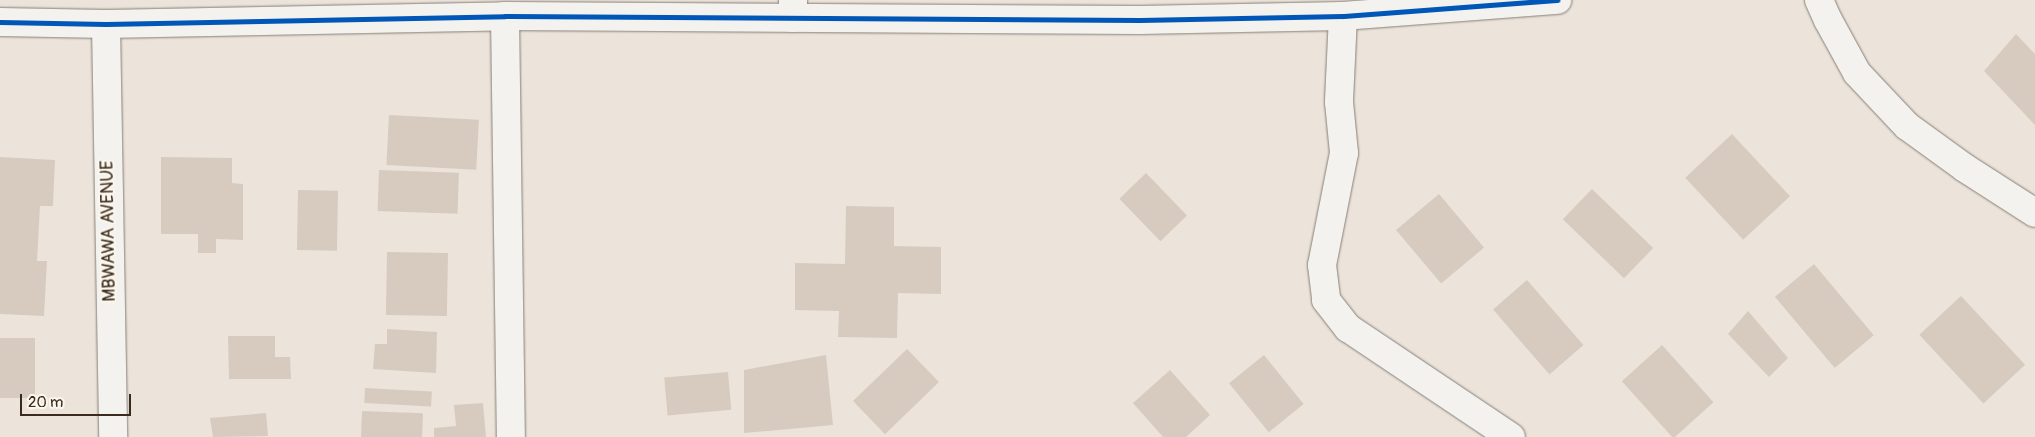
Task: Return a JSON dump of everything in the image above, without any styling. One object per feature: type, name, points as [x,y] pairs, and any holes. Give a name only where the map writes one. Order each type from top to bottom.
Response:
[{"type":"street","points":[[0,22],[106,24],[793,9],[1140,20],[1343,16],[1557,0]]},
{"type":"street","points":[[1820,0],[1828,20],[1857,73],[1907,126],[1965,168],[2035,214]]},
{"type":"street","points":[[505,16],[511,437]]},
{"type":"street","points":[[1343,16],[1339,102],[1344,153],[1322,264],[1326,300],[1348,328],[1511,437]]},
{"type":"street","name":"MBWAWA AVENUE","points":[[106,24],[113,437]]},
{"type":"building","points":[[2016,34],[2035,54],[2035,125],[1984,71]]},
{"type":"building","points":[[389,115],[479,120],[476,170],[386,165]]},
{"type":"building","points":[[1732,134],[1790,196],[1743,240],[1685,178]]},
{"type":"building","points":[[0,157],[55,160],[53,206],[40,206],[37,261],[47,261],[44,316],[0,314]]},
{"type":"building","points":[[161,157],[232,158],[232,183],[243,184],[243,240],[216,239],[216,253],[198,253],[198,234],[161,234]]},
{"type":"building","points":[[379,170],[459,173],[458,214],[378,211]]},
{"type":"building","points":[[1146,173],[1187,215],[1160,241],[1119,199]]},
{"type":"building","points":[[1592,189],[1653,248],[1624,278],[1563,219]]},
{"type":"building","points":[[298,190],[338,191],[337,251],[297,250]]},
{"type":"building","points":[[1439,194],[1484,248],[1441,284],[1396,230]]},
{"type":"building","points":[[846,206],[894,207],[894,246],[941,247],[941,294],[898,293],[897,338],[838,337],[839,311],[795,310],[795,263],[845,264]]},
{"type":"building","points":[[387,252],[448,253],[447,316],[386,315]]},
{"type":"building","points":[[1814,264],[1874,335],[1835,368],[1775,297]]},
{"type":"building","points":[[1527,280],[1583,345],[1549,374],[1493,310]]},
{"type":"building","points":[[1961,296],[2025,365],[1983,404],[1919,335]]},
{"type":"building","points":[[1748,311],[1788,358],[1769,377],[1728,334]]},
{"type":"building","points":[[387,329],[437,332],[436,373],[373,369],[375,344],[387,344]]},
{"type":"building","points":[[228,336],[275,336],[275,357],[290,357],[291,379],[229,379]]},
{"type":"building","points":[[0,338],[35,338],[35,398],[0,398]]},
{"type":"building","points":[[1662,345],[1714,402],[1675,437],[1672,437],[1622,381]]},
{"type":"building","points":[[907,349],[939,382],[885,434],[853,401]]},
{"type":"building","points":[[826,355],[833,425],[744,433],[744,370]]},
{"type":"building","points":[[1264,355],[1304,404],[1269,432],[1229,383]]},
{"type":"building","points":[[1170,370],[1210,415],[1186,437],[1163,437],[1133,403]]},
{"type":"building","points":[[728,372],[731,410],[668,415],[664,378]]},
{"type":"building","points":[[365,388],[432,392],[431,406],[364,403]]},
{"type":"building","points":[[483,403],[486,437],[434,437],[434,428],[456,426],[454,405]]},
{"type":"building","points":[[362,411],[423,413],[422,437],[361,437]]},
{"type":"building","points":[[266,413],[268,436],[213,437],[210,418]]},
{"type":"cycle path","points":[[0,22],[106,24],[505,16],[1140,20],[1343,16],[1557,0]]}]
